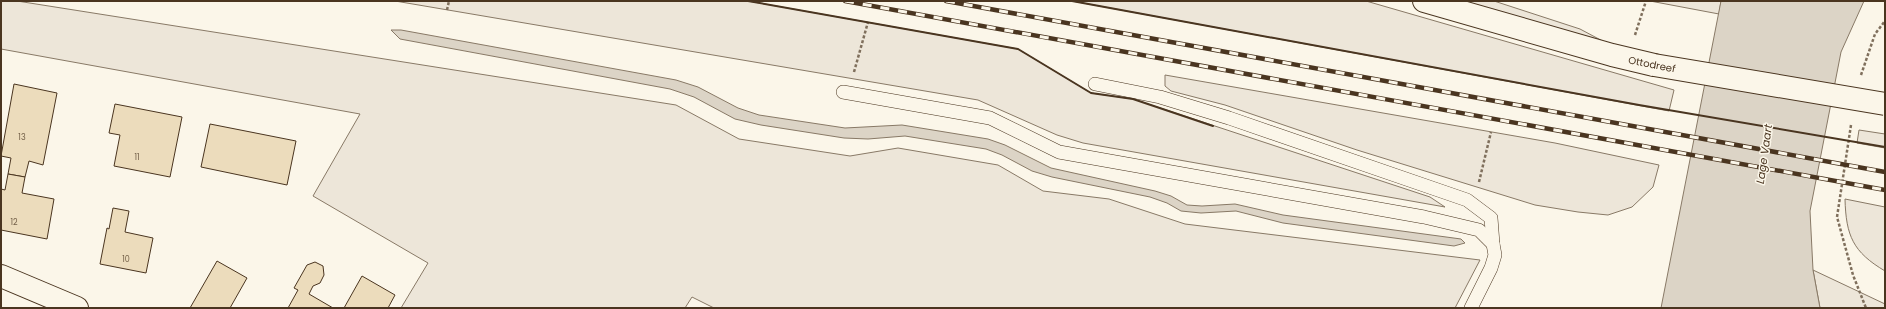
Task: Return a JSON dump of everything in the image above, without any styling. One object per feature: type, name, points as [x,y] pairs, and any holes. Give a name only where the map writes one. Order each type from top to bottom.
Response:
[{"type":"street","name":"Ottodreef","points":[[1424,1],[1612,56],[1654,65],[1885,104]]},
{"type":"street","points":[[1,276],[77,308]]},
{"type":"lane","points":[[1095,84],[1160,97],[1229,118],[1467,200],[1490,218],[1495,255],[1491,268],[1471,308]]},
{"type":"lane","points":[[843,92],[990,118],[1060,152],[1424,217],[1479,230],[1493,244]]},
{"type":"path","points":[[447,10],[449,1]]},
{"type":"path","points":[[1635,36],[1646,1]]},
{"type":"path","points":[[1860,80],[1875,34],[1885,21]]},
{"type":"path","points":[[852,78],[868,22]]},
{"type":"path","points":[[1852,122],[1837,217],[1853,275],[1866,308]]},
{"type":"path","points":[[1477,187],[1491,132]]},
{"type":"shaded area","points":[[1,1],[17,1],[676,105],[739,139],[850,156],[898,148],[998,165],[1043,191],[1109,199],[1185,224],[1480,260],[1455,308],[714,308],[692,297],[685,308],[401,308],[428,263],[313,196],[360,114],[1,49]]},
{"type":"shaded area","points":[[395,1],[748,1],[1018,49],[1091,93],[1133,99],[1430,197],[1445,207],[1083,143],[1057,135],[978,100]]},
{"type":"shaded area","points":[[1072,1],[1366,1],[1674,90],[1669,111]]},
{"type":"shaded area","points":[[1457,1],[1494,1],[1580,29],[1612,46]]},
{"type":"shaded area","points":[[1650,1],[1721,1],[1719,14]]},
{"type":"shaded area","points":[[1165,75],[1555,143],[1659,165],[1653,187],[1632,207],[1608,215],[1535,205],[1357,150],[1225,105],[1171,91],[1165,86]]},
{"type":"shaded area","points":[[1859,130],[1885,134],[1885,148],[1857,143]]},
{"type":"shaded area","points":[[1845,199],[1885,207],[1885,271],[1865,257],[1853,242],[1847,223]]},
{"type":"shaded area","points":[[1813,270],[1885,304],[1885,308],[1820,308]]},
{"type":"water","name":"Lage Vaart","points":[[1721,1],[1864,1],[1841,52],[1810,211],[1813,270],[1820,308],[1661,308]]},
{"type":"water","points":[[391,30],[401,30],[676,80],[698,87],[738,108],[759,115],[845,128],[902,125],[988,139],[1005,145],[1051,168],[1155,191],[1171,196],[1187,205],[1202,206],[1235,204],[1283,215],[1461,239],[1465,243],[1454,246],[1283,223],[1236,211],[1201,213],[1181,211],[1167,203],[1150,197],[1052,177],[1032,171],[1002,155],[986,149],[905,136],[868,139],[844,138],[761,125],[735,119],[694,97],[670,89],[400,39]]},
{"type":"building","points":[[14,84],[57,93],[43,165],[29,161],[25,177],[8,174],[11,158],[1,156]]},
{"type":"building","points":[[115,104],[182,117],[170,177],[114,166],[120,135],[109,133]]},
{"type":"building","points":[[210,124],[296,141],[287,185],[201,167]]},
{"type":"building","points":[[8,174],[25,177],[22,193],[54,199],[47,239],[1,230],[1,189],[5,190]]},
{"type":"building","points":[[113,208],[129,211],[125,232],[153,238],[146,273],[100,264],[107,228],[109,229]]},
{"type":"building","points":[[217,261],[247,278],[230,308],[190,308]]},
{"type":"building","points":[[315,262],[323,266],[324,275],[320,283],[313,286],[309,294],[333,308],[288,308],[298,290],[294,288],[307,265]]},
{"type":"building","points":[[362,276],[395,295],[388,308],[344,308]]},
{"type":"railway","points":[[845,1],[1885,190]]},
{"type":"railway","points":[[946,1],[1885,172]]},
{"type":"wall","points":[[748,1],[1018,49],[1091,93],[1133,99],[1213,126]]},
{"type":"wall","points":[[1072,1],[1639,105],[1885,147]]}]
